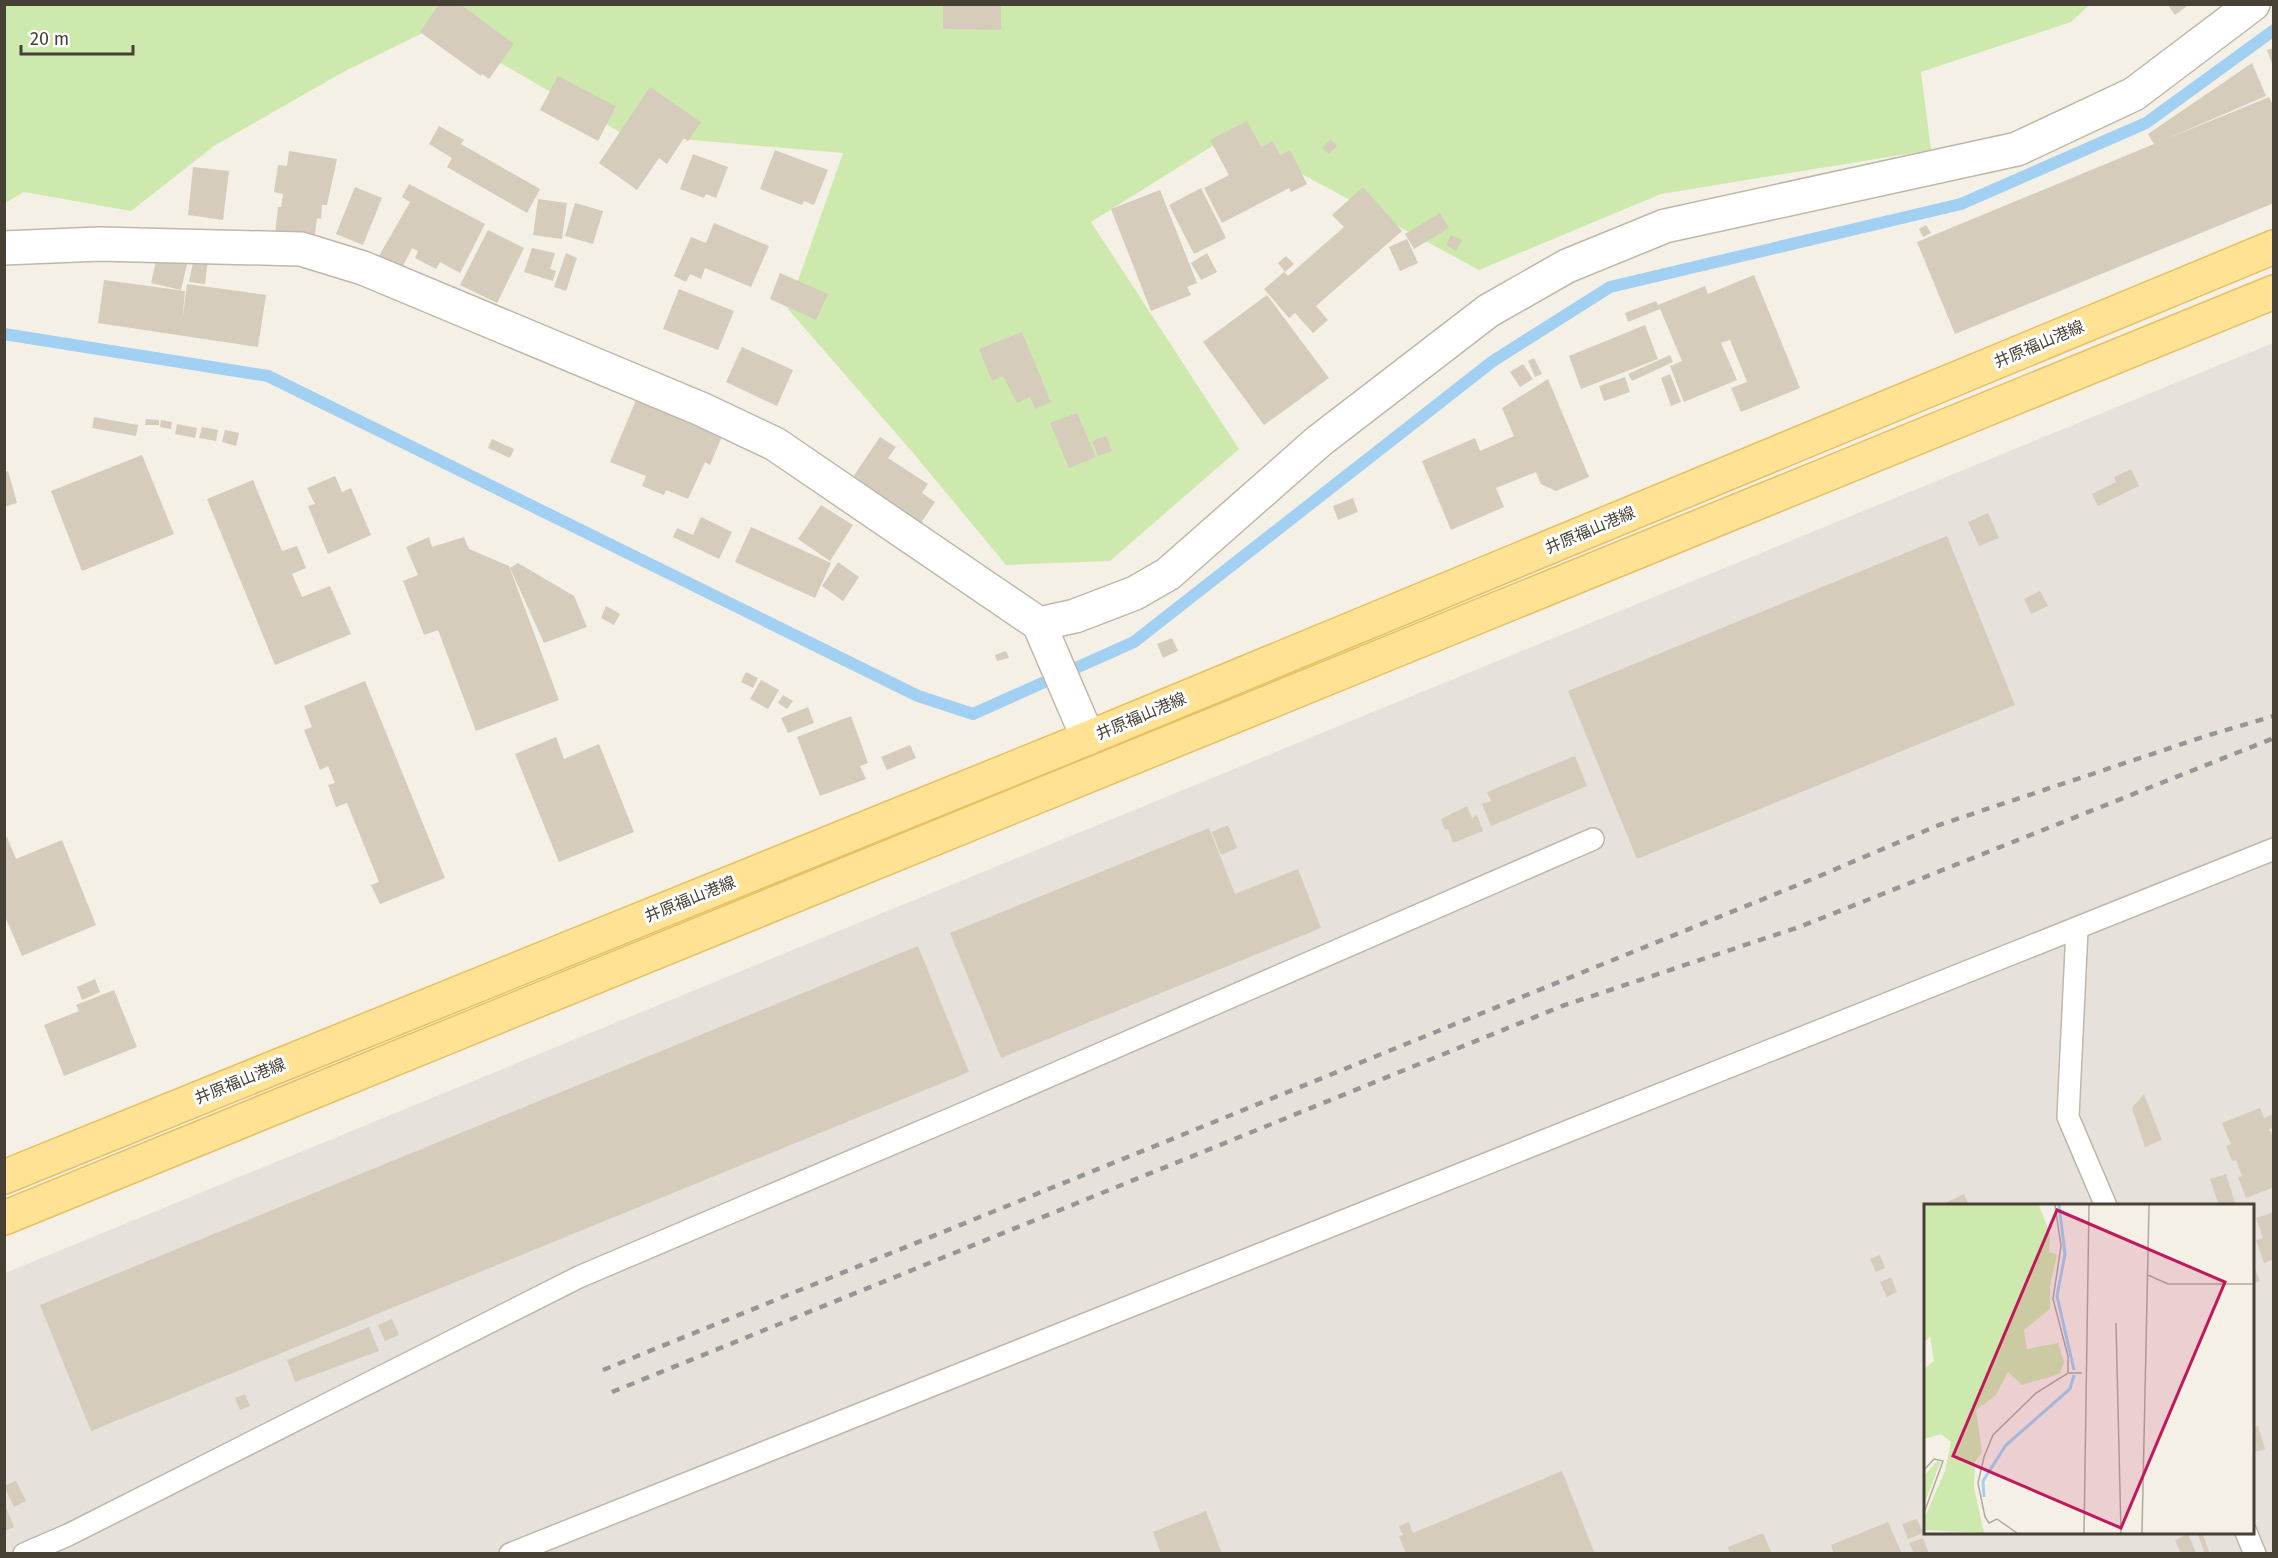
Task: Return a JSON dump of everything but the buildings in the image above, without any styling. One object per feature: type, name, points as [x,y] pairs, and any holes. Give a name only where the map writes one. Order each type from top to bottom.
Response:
[{"type":"main road","name":"井原福山港線","points":[[4,1177],[1088,738],[2274,247]]},
{"type":"main road","points":[[4,1218],[2274,292]]},
{"type":"street","points":[[1042,633],[1075,616],[1135,593],[1168,574],[1347,419],[1488,311],[1567,266],[1665,226],[2017,149],[2134,94],[2253,4]]},
{"type":"street","points":[[4,248],[99,244],[301,249],[363,268],[701,409],[775,444],[1042,633],[1088,738]]},
{"type":"lane","points":[[24,1554],[68,1535],[579,1277],[976,1108],[1593,839]]},
{"type":"lane","points":[[510,1554],[2274,849]]},
{"type":"lane","points":[[2077,929],[2068,1117],[2105,1204]]},
{"type":"lane","points":[[2246,1534],[2255,1554]]},
{"type":"shaded area","points":[[2273,343],[2273,1553],[5,1554],[5,1273]]},
{"type":"green space","points":[[5,5],[2089,5],[2071,22],[1921,72],[1931,150],[1661,194],[1479,270],[1230,135],[1091,222],[1239,449],[1110,561],[1006,565],[914,454],[788,309],[843,153],[623,134],[437,26],[345,71],[214,146],[131,211],[24,192],[5,203]]},
{"type":"waterway","points":[[4,334],[268,376],[918,696],[973,714],[1134,642],[1493,361],[1610,287],[1961,204],[2146,123],[2274,30]]},
{"type":"railway","points":[[603,1370],[1810,880],[1939,825],[2209,735],[2274,716]]},
{"type":"railway","points":[[612,1392],[1562,1006],[1802,926],[2274,738]]}]
